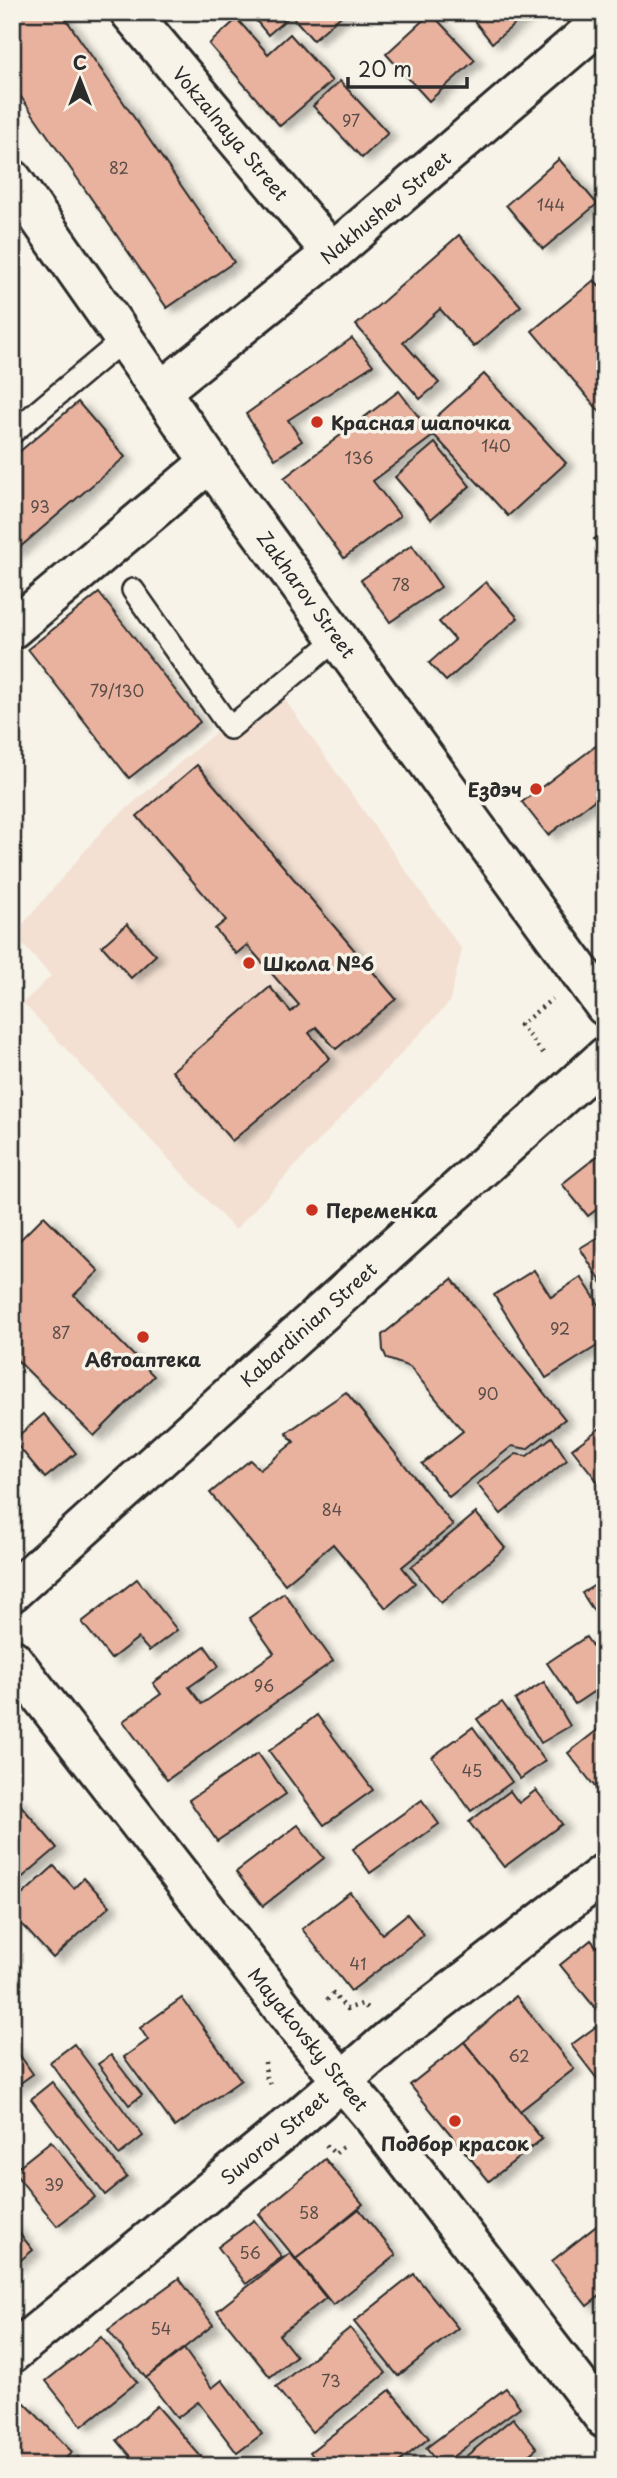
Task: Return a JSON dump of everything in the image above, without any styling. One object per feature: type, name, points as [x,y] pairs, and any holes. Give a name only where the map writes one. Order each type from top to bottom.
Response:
[{"type":"street","name":"Vokzalnaya Street","points":[[130,12],[332,253]]},
{"type":"street","name":"Nakhushev Street","points":[[161,391],[332,253],[605,19]]},
{"type":"street","name":"Zakharov Street","points":[[12,179],[210,462],[605,1006]]},
{"type":"street","points":[[12,629],[210,462]]},
{"type":"street","name":"Kabardinian Street","points":[[12,1592],[605,1057]]},
{"type":"street","name":"Mayakovsky Street","points":[[12,1659],[299,2029],[374,2118],[605,2419]]},
{"type":"street","name":"Suvorov Street","points":[[12,2353],[300,2117],[390,2039],[605,1873]]},
{"type":"lane","points":[[12,433],[124,339]]},
{"type":"lane","points":[[132,590],[230,728],[339,637]]},
{"type":"path","points":[[543,1053],[520,1025],[553,999]]},
{"type":"path","points":[[326,2000],[333,1994],[347,2009],[362,2004],[370,2012]]},
{"type":"path","points":[[265,2062],[266,2077],[271,2086]]},
{"type":"path","points":[[322,2140],[335,2154],[348,2142]]},
{"type":"shaded area","name":"Школа №6","points":[[273,683],[462,950],[449,1003],[235,1230],[23,1003],[51,976],[14,935],[105,827]]},
{"type":"building","points":[[12,12],[61,12],[234,262],[167,308],[12,84]]},
{"type":"building","points":[[249,12],[346,12],[313,40],[291,15],[268,35]]},
{"type":"building","points":[[467,12],[524,12],[526,15],[492,43]]},
{"type":"building","points":[[431,13],[475,60],[429,101],[386,54]]},
{"type":"building","points":[[237,19],[268,54],[290,34],[332,81],[280,126],[209,44]]},
{"type":"building","points":[[340,81],[388,133],[362,158],[313,106]]},
{"type":"building","points":[[559,159],[597,204],[543,249],[506,205]]},
{"type":"building","points":[[459,235],[521,306],[474,347],[440,309],[403,342],[439,383],[420,399],[356,325]]},
{"type":"building","points":[[594,280],[605,292],[605,418],[532,331]]},
{"type":"building","points":[[352,338],[373,365],[288,420],[302,441],[275,459],[246,414]]},
{"type":"building","points":[[484,374],[566,463],[508,516],[426,426]]},
{"type":"building","points":[[399,391],[433,436],[373,481],[400,516],[344,558],[284,478]]},
{"type":"building","points":[[78,402],[125,457],[12,554],[12,458]]},
{"type":"building","points":[[435,443],[470,486],[431,519],[395,477]]},
{"type":"building","points":[[605,533],[605,556],[594,539]]},
{"type":"building","points":[[412,545],[441,587],[390,622],[361,580]]},
{"type":"building","points":[[486,582],[518,618],[446,681],[429,663],[455,640],[439,622]]},
{"type":"building","points":[[99,593],[200,722],[129,778],[28,649]]},
{"type":"building","points":[[605,739],[605,792],[548,835],[522,802]]},
{"type":"building","points":[[197,765],[396,999],[336,1049],[316,1027],[309,1033],[330,1058],[232,1141],[172,1071],[270,987],[291,1012],[299,1005],[247,945],[236,954],[215,929],[226,920],[137,816]]},
{"type":"building","points":[[127,924],[156,955],[131,978],[102,946]]},
{"type":"building","points":[[605,1150],[605,1203],[588,1216],[562,1184]]},
{"type":"building","points":[[44,1216],[99,1271],[74,1295],[154,1376],[94,1436],[12,1355],[12,1309],[16,1305],[12,1301],[12,1237],[18,1242]]},
{"type":"building","points":[[605,1233],[605,1288],[580,1248]]},
{"type":"building","points":[[534,1270],[551,1297],[581,1277],[605,1314],[605,1341],[546,1378],[494,1295]]},
{"type":"building","points":[[452,1279],[565,1419],[527,1449],[512,1446],[449,1497],[422,1464],[463,1431],[410,1367],[387,1359],[382,1335]]},
{"type":"building","points":[[346,1392],[453,1525],[402,1567],[415,1583],[386,1608],[333,1544],[285,1584],[210,1493],[250,1460],[260,1470],[294,1442],[286,1433]]},
{"type":"building","points":[[44,1414],[76,1453],[45,1478],[13,1440]]},
{"type":"building","points":[[600,1428],[605,1434],[605,1478],[599,1483],[572,1449]]},
{"type":"building","points":[[552,1437],[567,1460],[501,1514],[477,1484],[516,1454],[527,1456]]},
{"type":"building","points":[[476,1513],[505,1548],[441,1603],[411,1567]]},
{"type":"building","points":[[137,1579],[177,1630],[149,1651],[138,1638],[111,1659],[82,1622]]},
{"type":"building","points":[[605,1579],[605,1628],[582,1593]]},
{"type":"building","points":[[284,1593],[333,1661],[167,1780],[123,1721],[161,1694],[153,1683],[205,1646],[219,1666],[189,1687],[202,1704],[274,1653],[249,1618]]},
{"type":"building","points":[[586,1637],[605,1665],[605,1684],[575,1704],[547,1663]]},
{"type":"building","points":[[544,1682],[570,1726],[541,1743],[515,1700]]},
{"type":"building","points":[[502,1702],[545,1761],[520,1779],[477,1719]]},
{"type":"building","points":[[317,1715],[373,1790],[324,1825],[269,1751]]},
{"type":"building","points":[[605,1724],[605,1795],[603,1797],[568,1753]]},
{"type":"building","points":[[473,1727],[512,1782],[471,1811],[432,1757]]},
{"type":"building","points":[[258,1753],[286,1794],[217,1841],[189,1800]]},
{"type":"building","points":[[536,1790],[562,1824],[504,1867],[469,1822],[510,1791],[519,1803]]},
{"type":"building","points":[[12,1795],[57,1848],[12,1886]]},
{"type":"building","points":[[422,1800],[439,1824],[370,1873],[353,1849]]},
{"type":"building","points":[[298,1825],[324,1858],[263,1906],[236,1872]]},
{"type":"building","points":[[54,1866],[74,1888],[84,1878],[110,1906],[53,1958],[12,1914],[12,1904]]},
{"type":"building","points":[[350,1892],[382,1934],[407,1914],[424,1935],[351,1991],[302,1929]]},
{"type":"building","points":[[591,1940],[605,1957],[605,2002],[596,2009],[560,1965]]},
{"type":"building","points":[[516,1996],[574,2069],[520,2111],[464,2042]]},
{"type":"building","points":[[182,1998],[241,2080],[175,2127],[124,2057],[148,2040],[140,2028]]},
{"type":"building","points":[[605,2020],[605,2089],[571,2045]]},
{"type":"building","points":[[464,2042],[542,2139],[489,2181],[410,2085]]},
{"type":"building","points":[[12,2044],[33,2074],[12,2089]]},
{"type":"building","points":[[74,2044],[143,2136],[119,2155],[50,2062]]},
{"type":"building","points":[[111,2055],[142,2095],[129,2105],[98,2064]]},
{"type":"building","points":[[52,2082],[127,2177],[105,2195],[31,2099]]},
{"type":"building","points":[[51,2141],[95,2197],[57,2226],[13,2171]]},
{"type":"building","points":[[325,2159],[363,2204],[296,2259],[259,2214]]},
{"type":"building","points":[[359,2209],[396,2255],[333,2305],[296,2259]]},
{"type":"building","points":[[254,2220],[282,2257],[246,2284],[218,2247]]},
{"type":"building","points":[[12,2224],[33,2250],[12,2267]]},
{"type":"building","points":[[599,2224],[605,2231],[605,2292],[587,2306],[552,2261]]},
{"type":"building","points":[[290,2253],[326,2298],[279,2335],[296,2356],[270,2377],[217,2311]]},
{"type":"building","points":[[414,2274],[458,2328],[398,2376],[354,2322]]},
{"type":"building","points":[[179,2278],[213,2325],[146,2378],[108,2330]]},
{"type":"building","points":[[350,2328],[386,2373],[312,2432],[276,2387]]},
{"type":"building","points":[[101,2337],[137,2382],[82,2426],[46,2381]]},
{"type":"building","points":[[184,2349],[212,2388],[222,2380],[262,2434],[237,2453],[198,2402],[177,2418],[146,2378]]},
{"type":"building","points":[[506,2388],[520,2407],[440,2466],[426,2448]]},
{"type":"building","points":[[390,2390],[429,2438],[394,2466],[320,2466],[310,2452]]},
{"type":"building","points":[[25,2403],[72,2452],[58,2466],[12,2466],[12,2415]]},
{"type":"building","points":[[157,2406],[209,2466],[139,2466],[117,2440]]},
{"type":"building","points":[[513,2418],[537,2448],[515,2466],[454,2466]]},
{"type":"building","points":[[78,2457],[85,2466],[67,2466]]},
{"type":"place","name":"Красная шапочка","points":[[317,422]]},
{"type":"place","name":"Ездэч","points":[[536,789]]},
{"type":"place","name":"Школа №6","points":[[249,963]]},
{"type":"place","name":"Переменка","points":[[312,1210]]},
{"type":"place","name":"Автоаптека","points":[[143,1337]]},
{"type":"place","name":"Подбор красок","points":[[455,2121]]}]
